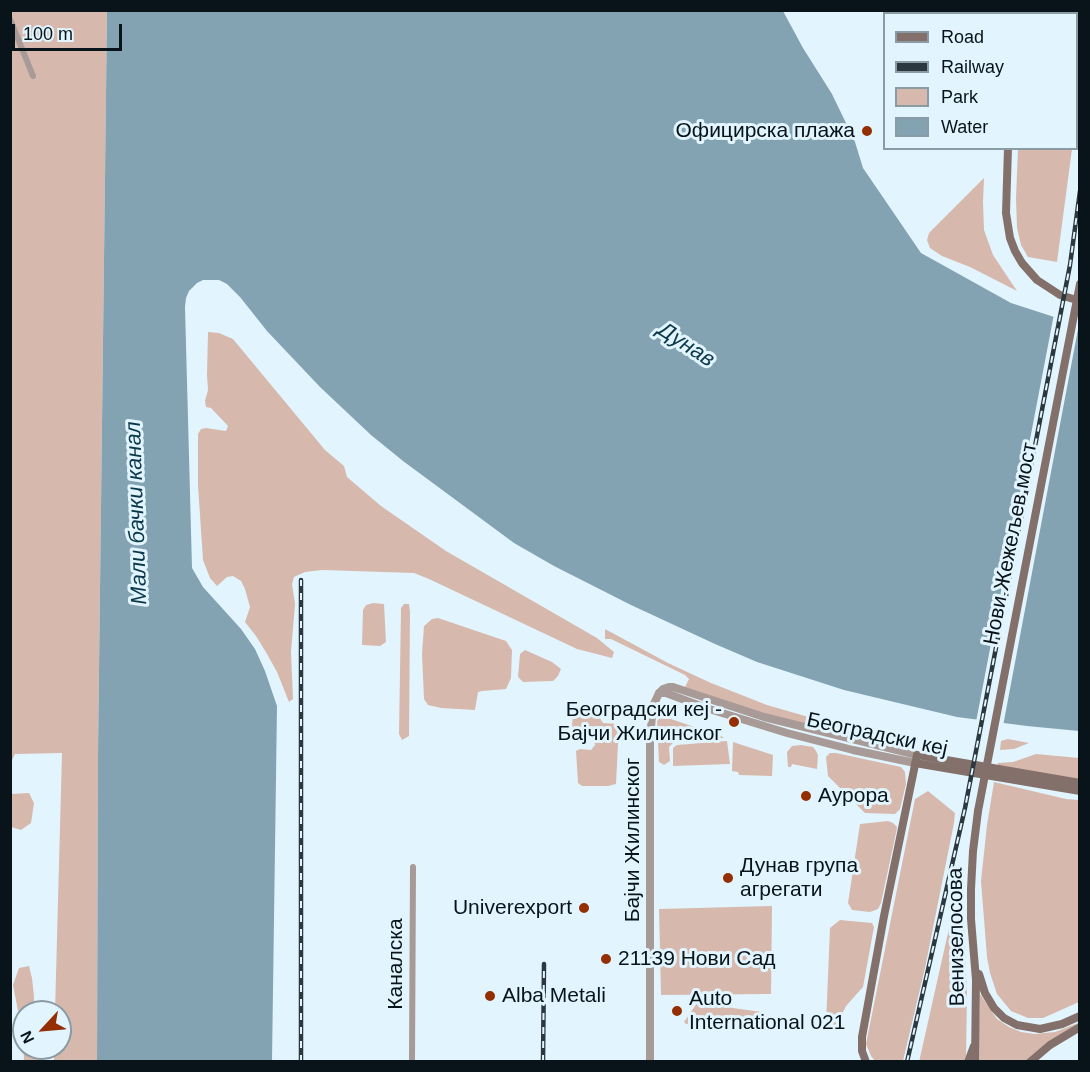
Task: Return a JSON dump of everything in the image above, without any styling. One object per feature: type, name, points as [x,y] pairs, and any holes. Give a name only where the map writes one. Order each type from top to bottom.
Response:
[{"type":"main road","points":[[1008,150],[1006,213],[1010,238],[1015,251],[1037,280],[1060,295],[1080,301]]},
{"type":"main road","name":"Нови Жежељев мост","points":[[978,811],[1080,284]]},
{"type":"main road","points":[[866,1062],[862,1051],[862,1037],[916,759]]},
{"type":"main road","name":"Београдски кеј","points":[[916,759],[1080,783]]},
{"type":"main road","name":"Београдски кеј","points":[[916,759],[1080,791]]},
{"type":"main road","name":"Венизелосова","points":[[975,1062],[976,980],[971,919],[971,883],[978,811]]},
{"type":"main road","points":[[974,956],[982,982],[994,1008],[1017,1026],[1040,1029],[1062,1024],[1080,1016]]},
{"type":"main road","points":[[1030,1062],[1050,1045],[1080,1027]]},
{"type":"main road","points":[[968,1062],[976,1041]]},
{"type":"street","points":[[10,19],[33,76]]},
{"type":"street","name":"Београдски кеј","points":[[659,693],[669,687],[672,691],[916,759]]},
{"type":"street","name":"Бајчи Жилинског","points":[[650,1062],[651,738],[653,706],[659,693]]},
{"type":"street","name":"Каналска","points":[[412,1062],[413,867]]},
{"type":"green space","points":[[11,11],[107,11],[98,753],[97,1061],[54,1061],[72,1060],[72,1000],[55,1000],[62,753],[15,754],[11,760]]},
{"type":"green space","points":[[1018,150],[1072,150],[1057,262],[1028,257],[1021,245],[1017,228]]},
{"type":"green space","points":[[984,178],[984,230],[993,255],[1017,291],[970,267],[942,256],[930,248],[927,240],[929,233]]},
{"type":"green space","points":[[208,332],[219,333],[233,339],[325,450],[344,466],[347,477],[381,506],[446,551],[597,638],[614,652],[612,658],[577,649],[414,573],[322,570],[305,572],[294,577],[292,584],[295,604],[291,652],[293,699],[289,702],[277,672],[245,622],[250,607],[241,581],[233,576],[227,577],[217,586],[210,578],[203,560],[198,485],[198,434],[201,429],[206,428],[226,431],[228,426],[211,408],[206,407]]},
{"type":"green space","points":[[384,604],[386,642],[380,646],[362,645],[363,610],[366,605]]},
{"type":"green space","points":[[404,604],[409,604],[410,612],[409,736],[402,740],[399,734],[401,608]]},
{"type":"green space","points":[[438,618],[506,641],[512,650],[511,678],[506,689],[478,692],[475,710],[441,708],[428,705],[424,699],[422,654],[424,626],[432,619]]},
{"type":"green space","points":[[605,629],[668,663],[767,705],[857,731],[898,740],[883,744],[759,712],[685,687],[689,679],[685,675],[611,639],[605,639]]},
{"type":"green space","points":[[525,650],[552,662],[561,669],[558,676],[553,681],[523,682],[518,677],[520,654]]},
{"type":"green space","points":[[598,715],[603,723],[619,724],[616,784],[582,786],[578,783],[576,751],[591,750],[595,745],[593,736],[585,730],[573,730],[573,717]]},
{"type":"green space","points":[[662,716],[724,738],[677,739],[669,747],[670,761],[664,765],[659,762],[657,721]]},
{"type":"green space","points":[[1008,739],[1029,743],[1014,749],[1000,750],[1001,741]]},
{"type":"green space","points":[[727,741],[730,764],[673,766],[673,748],[677,745]]},
{"type":"green space","points":[[733,742],[773,755],[772,776],[739,775],[738,772],[732,771]]},
{"type":"green space","points":[[792,746],[813,747],[816,751],[817,769],[792,764],[788,767],[787,752]]},
{"type":"green space","points":[[830,753],[901,767],[905,772],[906,784],[900,809],[895,814],[865,813],[828,776],[826,757]]},
{"type":"green space","points":[[1036,754],[1079,758],[1079,780],[997,768],[998,763],[1013,762]]},
{"type":"green space","points":[[994,782],[1079,800],[1079,1002],[1043,1018],[1028,1018],[1011,1011],[997,994],[990,973],[981,881]]},
{"type":"green space","points":[[928,791],[955,813],[954,823],[925,968],[903,1061],[875,1061],[866,1044],[915,799]]},
{"type":"green space","points":[[29,793],[34,803],[31,823],[21,830],[11,827],[11,794]]},
{"type":"green space","points":[[888,821],[897,827],[881,903],[878,909],[870,912],[852,910],[848,903],[860,824]]},
{"type":"green space","points":[[959,884],[964,925],[967,995],[966,1056],[964,1061],[919,1062]]},
{"type":"green space","points":[[772,906],[771,994],[661,995],[659,909]]},
{"type":"green space","points":[[840,920],[872,923],[874,927],[863,987],[846,1006],[836,1026],[831,1028],[826,1024],[830,928]]},
{"type":"green space","points":[[29,966],[34,1000],[16,1000],[13,985],[19,968]]},
{"type":"green space","points":[[980,994],[997,1019],[1021,1032],[1035,1034],[1055,1032],[1078,1023],[1026,1061],[978,1062]]},
{"type":"green space","points":[[697,1003],[762,1012],[775,1022],[776,1030],[767,1031],[757,1026],[686,1024],[684,1022]]},
{"type":"water","points":[[107,11],[783,11],[832,94],[855,142],[863,168],[921,253],[1011,303],[1079,325],[1079,731],[957,717],[844,690],[757,662],[631,605],[554,566],[514,543],[371,435],[320,387],[267,331],[227,284],[219,280],[203,280],[189,291],[185,307],[192,568],[203,587],[241,629],[255,649],[277,706],[272,1061],[97,1062],[98,753]]},
{"type":"pier","points":[[1054,314],[1080,322],[1003,726],[976,722]]},
{"type":"railway","points":[[907,1062],[965,808],[1070,265],[1080,191]]},
{"type":"railway","points":[[301,580],[301,1062]]},
{"type":"railway","points":[[543,1062],[544,964]]},
{"type":"place","name":"Официрска плажа","points":[[867,131]]},
{"type":"place","name":"Београдски кеј - Бајчи Жилинског","points":[[734,722]]},
{"type":"place","name":"Аурора","points":[[806,796]]},
{"type":"place","name":"Дунав група агрегати","points":[[728,878]]},
{"type":"place","name":"Univerexport","points":[[584,908]]},
{"type":"place","name":"21139 Нови Сад","points":[[606,959]]},
{"type":"place","name":"Alba Metali","points":[[490,996]]},
{"type":"place","name":"Auto International 021","points":[[677,1011]]},
{"type":"water label","name":"Дунав","points":[[686,345]]},
{"type":"water label","name":"Мали бачки канал","points":[[137,513]]}]
